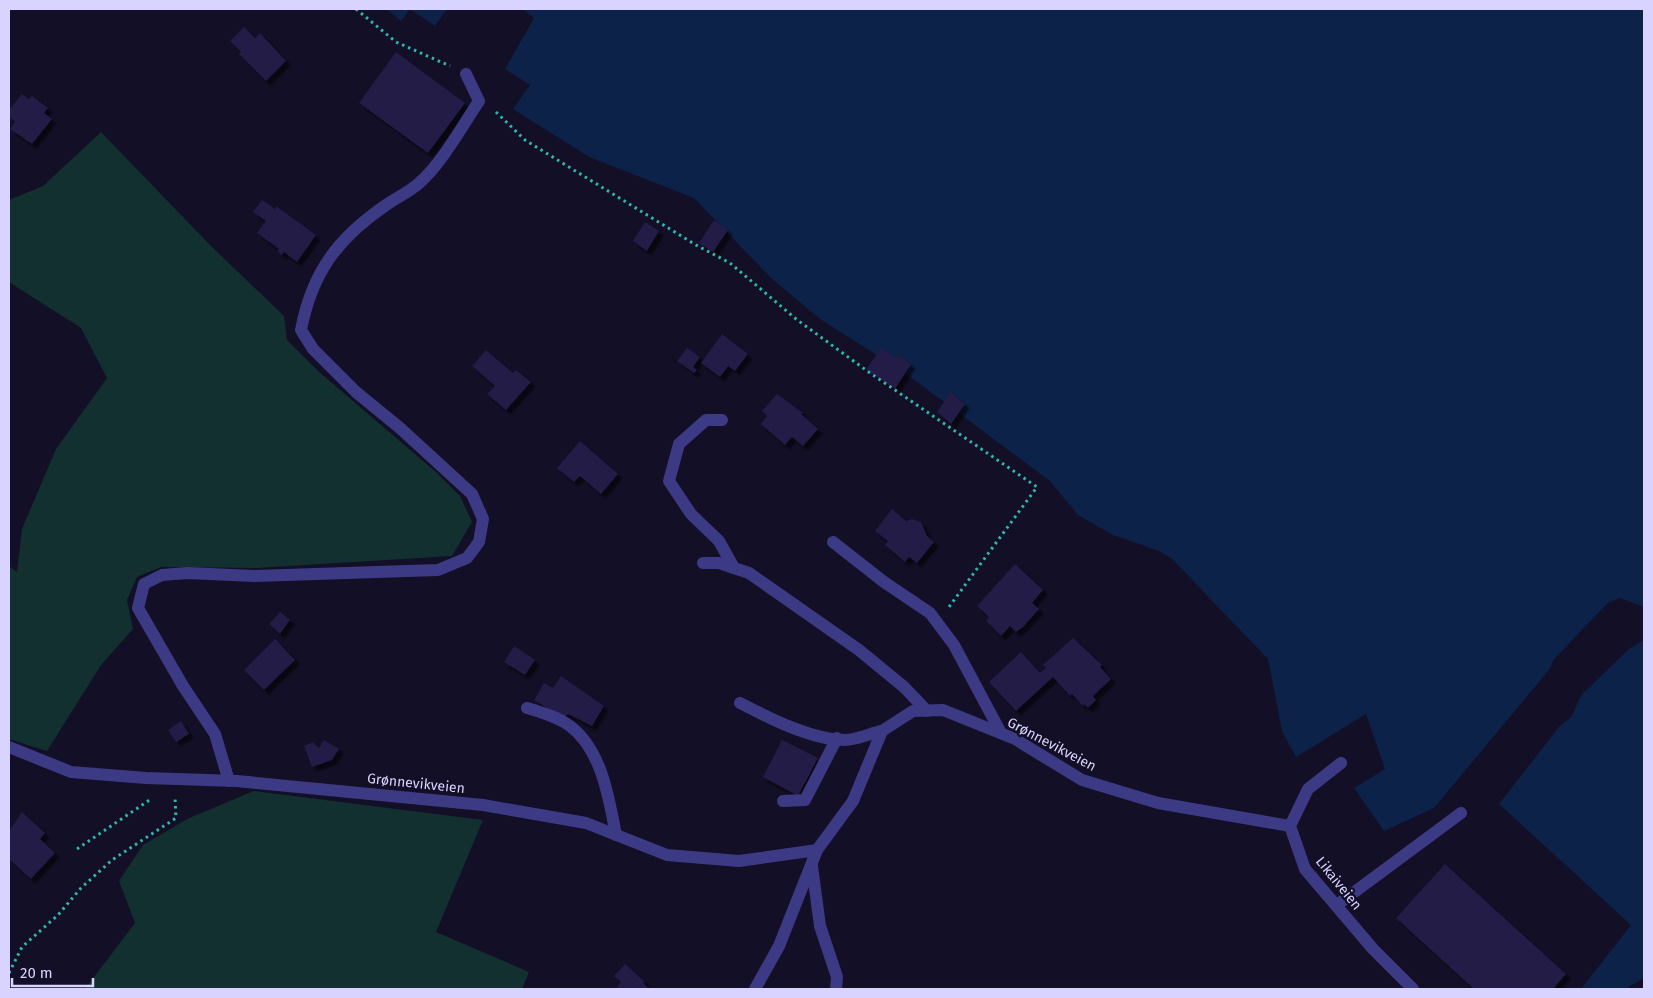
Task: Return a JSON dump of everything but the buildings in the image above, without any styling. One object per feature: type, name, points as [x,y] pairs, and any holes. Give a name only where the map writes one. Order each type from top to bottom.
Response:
[{"type":"street","points":[[229,781],[215,734],[183,686],[138,608],[144,584],[162,575],[188,573],[255,576],[438,570],[467,558],[478,542],[482,519],[472,494],[400,428],[356,392],[312,349],[301,330],[307,301],[324,265],[356,229],[385,205],[419,184],[453,142],[478,101],[466,74]]},
{"type":"street","points":[[722,420],[706,420],[679,444],[669,480],[691,514],[718,541],[734,568]]},
{"type":"street","points":[[833,542],[884,582],[930,613],[954,645],[1001,733]]},
{"type":"street","points":[[703,563],[719,563],[749,573],[859,650],[904,687],[927,710]]},
{"type":"street","points":[[740,703],[778,722],[837,738],[805,800],[783,801]]},
{"type":"street","points":[[527,708],[547,714],[571,726],[594,754],[608,791],[616,835]]},
{"type":"street","name":"Grønnevikveien","points":[[837,738],[845,740],[882,730],[912,711],[943,710],[1016,739],[1082,780],[1158,803],[1290,826]]},
{"type":"street","points":[[755,989],[778,946],[817,850],[853,801],[882,730]]},
{"type":"street","name":"Grønnevikveien","points":[[9,747],[71,772],[229,781],[483,805],[586,824],[667,855],[739,861],[817,850]]},
{"type":"street","points":[[1290,826],[1308,789],[1341,763]]},
{"type":"street","points":[[1337,905],[1461,814]]},
{"type":"street","name":"Likaiveien","points":[[1290,826],[1305,868],[1373,949],[1413,989]]},
{"type":"street","points":[[812,864],[820,926],[837,977],[836,989]]},
{"type":"path","points":[[356,9],[396,42],[466,74]]},
{"type":"path","points":[[478,101],[493,109],[525,140],[696,245],[730,263],[796,319],[862,368],[1037,487],[953,601],[939,624]]},
{"type":"path","points":[[77,849],[183,779]]},
{"type":"path","points":[[9,973],[22,947],[58,916],[81,888],[112,860],[176,818],[174,798],[183,779]]},
{"type":"green space","points":[[101,132],[212,247],[284,316],[287,340],[318,371],[437,473],[460,496],[472,522],[452,556],[257,568],[161,567],[137,577],[127,600],[133,629],[101,665],[47,751],[9,739],[9,566],[17,572],[22,529],[56,449],[107,378],[81,328],[9,282],[9,200],[43,186]]},
{"type":"green space","points":[[254,791],[483,820],[436,932],[529,972],[522,989],[85,989],[135,923],[119,881],[143,845],[189,818]]},
{"type":"water","points":[[387,9],[410,9],[401,21]]},
{"type":"water","points":[[410,9],[447,9],[435,26]]},
{"type":"water","points":[[523,9],[1644,9],[1644,607],[1620,598],[1609,602],[1554,659],[1549,670],[1434,808],[1384,831],[1354,788],[1385,769],[1366,714],[1296,757],[1282,731],[1268,659],[1172,559],[1159,551],[1113,535],[1078,515],[1050,481],[905,373],[820,319],[771,278],[694,198],[589,157],[513,109],[530,85],[505,69],[534,18]]},
{"type":"water","points":[[1644,640],[1644,978],[1625,989],[1581,989],[1631,925],[1499,804],[1559,727],[1571,717],[1582,694],[1629,649]]}]
